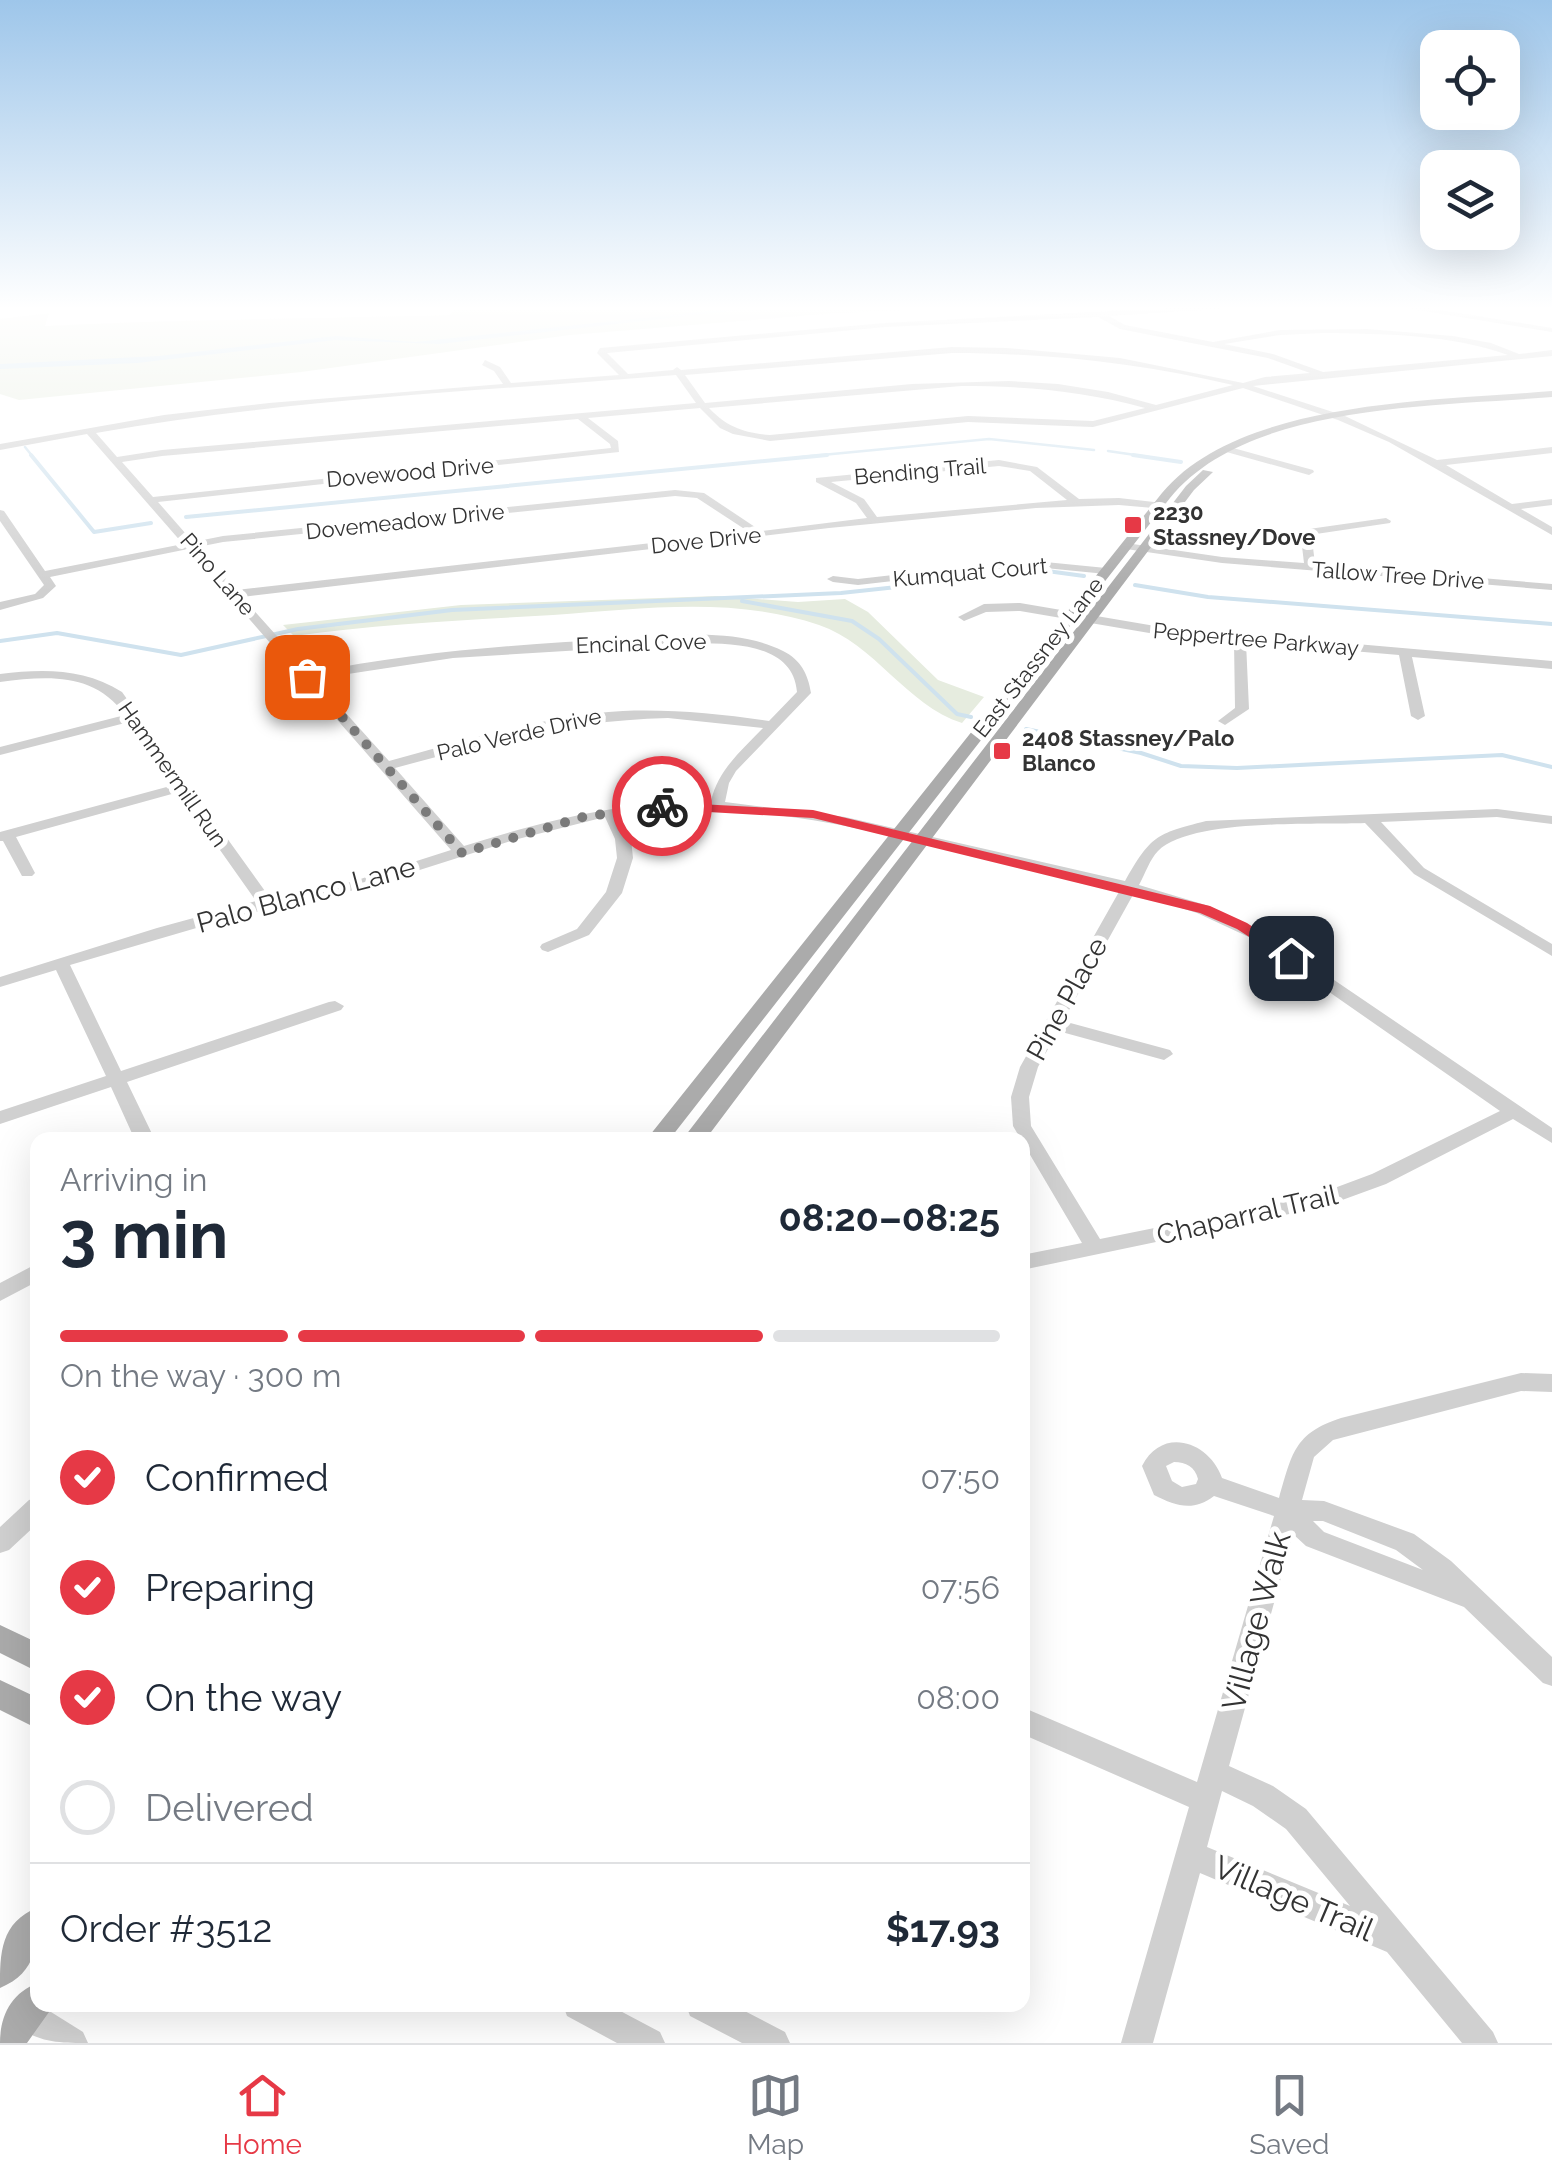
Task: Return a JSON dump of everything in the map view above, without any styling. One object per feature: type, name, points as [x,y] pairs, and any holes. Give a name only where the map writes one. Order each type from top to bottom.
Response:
[{"type":"main road","name":"East Stassney Lane","points":[[663,1132],[1159,504],[1191,469],[1226,449],[1274,431],[1518,401]]},
{"type":"main road","name":"East Stassney Lane","points":[[699,1132],[1201,477],[1240,453],[1342,420]]},
{"type":"main road","points":[[0,1638],[30,1654]]},
{"type":"main road","points":[[0,1694],[30,1711]]},
{"type":"main road","points":[[0,1972],[30,1934]]},
{"type":"main road","points":[[4,2043],[30,2009]]},
{"type":"street","points":[[0,447],[231,410],[325,401]]},
{"type":"street","points":[[697,401],[706,416],[739,434],[770,438],[968,419],[1080,425],[1187,401]]},
{"type":"street","points":[[115,460],[746,401]]},
{"type":"street","points":[[1132,401],[1158,409]]},
{"type":"street","points":[[1284,401],[1342,420],[1432,463],[1552,532]]},
{"type":"street","name":"Dovewood Drive","points":[[152,500],[616,450],[615,443],[580,416]]},
{"type":"street","name":"Pino Lane","points":[[89,431],[193,544],[462,853]]},
{"type":"street","points":[[1226,449],[1309,472]]},
{"type":"street","points":[[1432,463],[1552,450]]},
{"type":"street","name":"Bending Trail","points":[[874,519],[860,501],[820,480],[999,463],[1033,469],[1075,501]]},
{"type":"street","name":"Dovemeadow Drive","points":[[43,575],[193,544],[689,493],[760,534]]},
{"type":"street","name":"Dove Drive","points":[[236,594],[874,519],[1122,499],[1176,507]]},
{"type":"street","points":[[1509,507],[1552,502]]},
{"type":"street","points":[[0,514],[50,586],[45,594],[0,606]]},
{"type":"street","points":[[1310,568],[1306,538],[1313,531],[1386,521]]},
{"type":"street","name":"Tallow Tree Drive","points":[[1126,546],[1310,568],[1552,587]]},
{"type":"street","name":"Kumquat Court","points":[[834,580],[858,582],[1039,563],[1102,576]]},
{"type":"street","name":"Peppertree Parkway","points":[[964,617],[999,606],[1240,638],[1552,665]]},
{"type":"street","points":[[1225,720],[1242,708],[1240,638]]},
{"type":"street","name":"Encinal Cove","points":[[307,677],[454,652],[723,640],[778,654],[802,674],[805,686],[800,700],[726,776],[717,806]]},
{"type":"street","points":[[1404,652],[1418,716]]},
{"type":"street","name":"Hammermill Run","points":[[0,678],[51,675],[90,681],[117,695],[266,904]]},
{"type":"street","name":"Palo Verde Drive","points":[[384,767],[588,716],[677,712],[774,726]]},
{"type":"street","points":[[0,751],[133,717]]},
{"type":"street","points":[[27,873],[3,836],[183,787]]},
{"type":"street","name":"Palo Blanco Lane","points":[[0,982],[266,904],[332,892],[610,812],[717,806],[813,814],[1128,888],[1205,910],[1242,926],[1552,1137]]},
{"type":"street","points":[[548,948],[583,932],[614,893],[625,858],[623,839],[610,812]]},
{"type":"street","name":"Pine Place","points":[[1026,1132],[1022,1126],[1023,1082],[1151,849],[1188,829],[1206,825],[1497,813],[1552,820]]},
{"type":"street","points":[[1370,819],[1419,871],[1552,952]]},
{"type":"street","points":[[62,963],[141,1132]]},
{"type":"street","points":[[0,1118],[335,1006]]},
{"type":"street","points":[[1054,1024],[1164,1054]]},
{"type":"street","name":"Chaparral Trail","points":[[1030,1261],[1350,1192],[1514,1111]]},
{"type":"street","name":"Pine Place","points":[[1030,1139],[1095,1248]]},
{"type":"street","points":[[0,1293],[30,1276]]},
{"type":"street","name":"Village Walk","points":[[1136,2043],[1304,1452],[1325,1433],[1521,1382],[1552,1383]]},
{"type":"street","points":[[1209,1484],[1285,1510],[1314,1540],[1473,1600],[1552,1674]]},
{"type":"street","points":[[0,1542],[30,1515]]},
{"type":"street","name":"Village Trail","points":[[1030,1723],[1211,1787],[1263,1796],[1296,1819],[1482,2043]]},
{"type":"street","name":"Village Trail","points":[[1192,1855],[1396,1941]]},
{"type":"street","points":[[38,2012],[72,2043]]},
{"type":"street","points":[[591,2012],[649,2043]]},
{"type":"street","points":[[714,2012],[774,2043]]},
{"type":"shaded area","points":[[717,596],[798,602],[845,599],[868,612],[938,680],[984,697],[962,723],[924,703],[839,634],[819,625],[754,610],[653,608],[391,625],[294,636],[283,625],[461,605]]},
{"type":"waterway","points":[[801,457],[989,439],[1094,450]]},
{"type":"waterway","points":[[25,447],[33,457]]},
{"type":"waterway","points":[[1108,451],[1149,457]]},
{"type":"waterway","points":[[31,455],[94,532],[151,523]]},
{"type":"waterway","points":[[186,517],[827,455]]},
{"type":"waterway","points":[[1133,455],[1181,462]]},
{"type":"waterway","points":[[0,641],[57,633],[181,655],[298,629],[452,610],[841,593],[1047,571],[1084,576]]},
{"type":"waterway","points":[[1135,585],[1208,597],[1552,624]]},
{"type":"waterway","points":[[742,601],[852,621],[879,639],[957,714],[971,717]]},
{"type":"waterway","points":[[1026,729],[1141,753],[1181,766],[1237,768],[1502,755],[1552,767]]},
{"type":"way so far","points":[[307,677],[462,853],[583,817],[662,806]]},
{"type":"place","name":"2230 Stassney/Dove","points":[[1133,525]]},
{"type":"place","name":"2408 Stassney/Palo Blanco","points":[[1002,751]]},
{"type":"route","points":[[662,806],[813,814],[938,842],[1205,910],[1242,926],[1291,958]]}]
